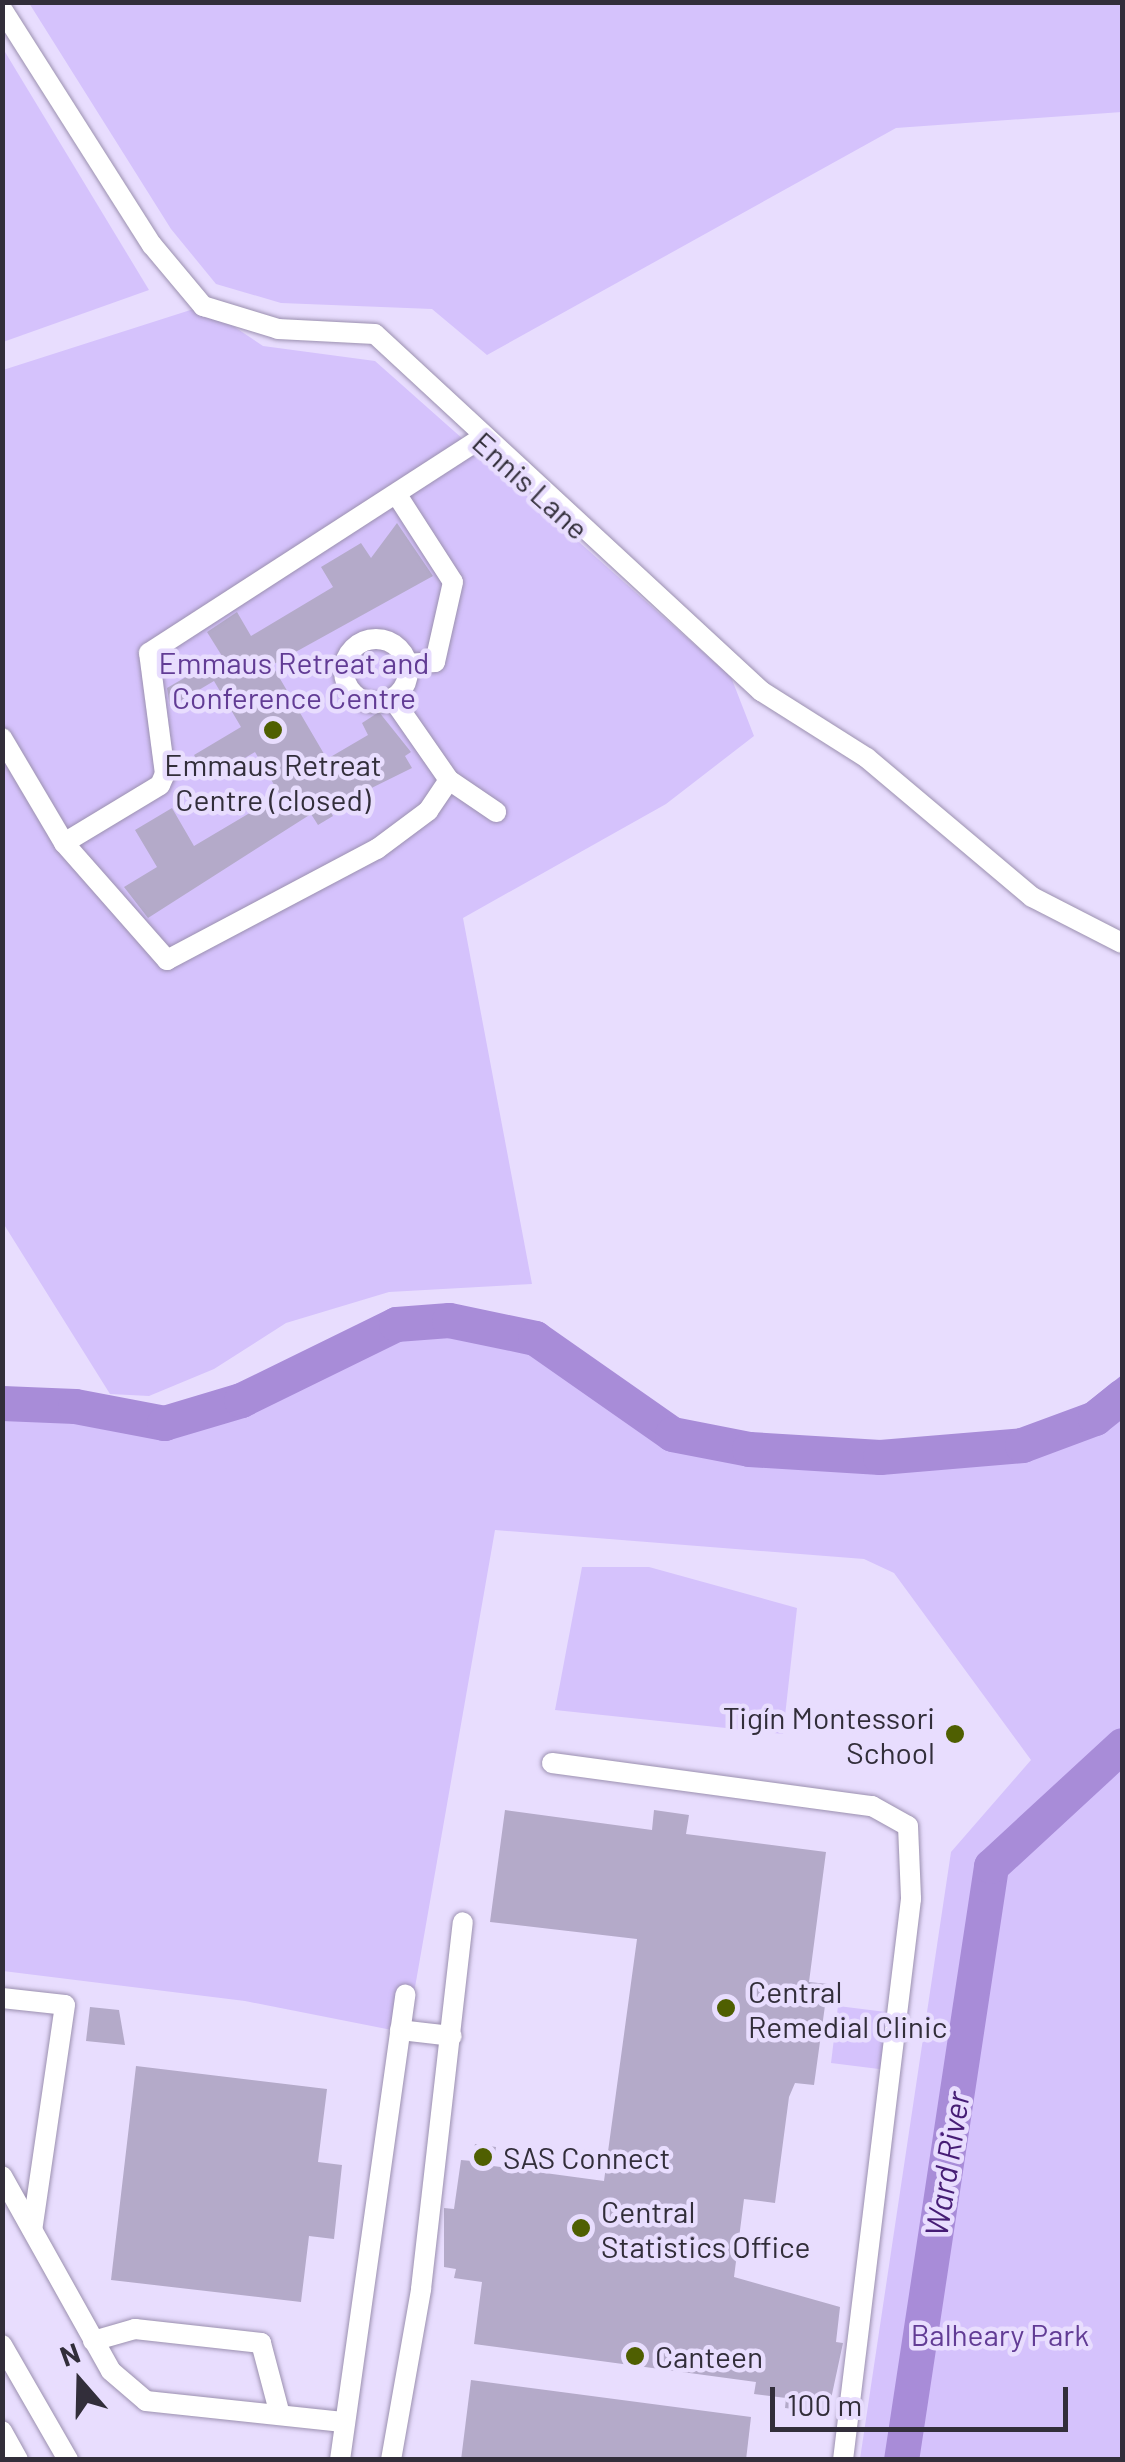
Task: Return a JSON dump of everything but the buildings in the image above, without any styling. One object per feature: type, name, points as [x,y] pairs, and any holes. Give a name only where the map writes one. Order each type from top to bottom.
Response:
[{"type":"street","name":"Ennis Lane","points":[[2,8],[152,246],[203,306],[278,329],[375,334],[480,439],[760,692],[867,758],[1032,897],[1122,943]]},
{"type":"street","points":[[64,843],[160,784],[165,774],[150,653],[480,439]]},
{"type":"street","points":[[397,494],[452,582],[435,662],[407,664]]},
{"type":"street","points":[[379,639],[397,647],[407,664],[405,684],[392,698],[372,703],[354,695],[344,678],[346,658],[360,643],[379,639]]},
{"type":"street","points":[[392,698],[449,780],[496,812]]},
{"type":"street","points":[[2,738],[64,843],[167,960],[377,850],[428,811],[449,780]]},
{"type":"street","points":[[552,1763],[872,1806],[908,1826],[911,1898],[844,2460]]},
{"type":"street","points":[[391,2460],[452,2036],[464,1922]]},
{"type":"street","points":[[340,2460],[405,1995]]},
{"type":"street","points":[[2,1998],[65,2005],[32,2230]]},
{"type":"street","points":[[400,2030],[452,2036]]},
{"type":"street","points":[[2,2176],[111,2372],[146,2400],[344,2422]]},
{"type":"street","points":[[93,2342],[135,2329],[262,2344],[280,2415]]},
{"type":"street","points":[[2,2345],[68,2460]]},
{"type":"street","points":[[4,2438],[18,2460]]},
{"type":"green space","points":[[29,3],[1122,3],[1122,112],[896,128],[487,355],[432,309],[281,303],[216,284],[171,229]]},
{"type":"green space","points":[[2,47],[149,290],[3,342],[2,342]]},
{"type":"green space","name":"Emmaus Retreat and Conference Centre","points":[[203,306],[263,346],[375,361],[731,677],[754,736],[666,804],[463,918],[532,1284],[389,1292],[286,1323],[214,1369],[149,1396],[110,1394],[3,1223],[3,370]]},
{"type":"green space","name":"Balheary Park","points":[[478,1334],[509,1340],[586,1383],[664,1441],[735,1459],[894,1465],[1003,1456],[1054,1447],[1122,1415],[1122,2459],[860,2459],[951,1852],[1031,1760],[894,1573],[864,1559],[495,1530],[407,2033],[245,2001],[3,1971],[3,1412],[165,1429],[221,1418],[383,1335]]},
{"type":"green space","points":[[582,1567],[649,1567],[797,1608],[783,1734],[555,1710]]},
{"type":"green space","points":[[838,2006],[894,2013],[887,2070],[831,2063]]},
{"type":"shaded area","points":[[1122,1375],[1122,1415],[1076,1437],[1070,1416]]},
{"type":"waterway","points":[[2,1403],[75,1406],[164,1423],[241,1400],[396,1324],[449,1320],[535,1338],[672,1434],[749,1449],[880,1457],[1022,1445],[1095,1418],[1122,1396]]},
{"type":"waterway","name":"Ward River","points":[[901,2460],[991,1866],[1122,1745]]},
{"type":"place","name":"Emmaus Retreat Centre (closed)","points":[[273,730]]},
{"type":"place","name":"Tigín Montessori School","points":[[955,1734]]},
{"type":"place","name":"Central Remedial Clinic","points":[[726,2008]]},
{"type":"place","name":"SAS Connect","points":[[483,2157]]},
{"type":"place","name":"Central Statistics Office","points":[[581,2228]]},
{"type":"place","name":"Canteen","points":[[635,2356]]}]
